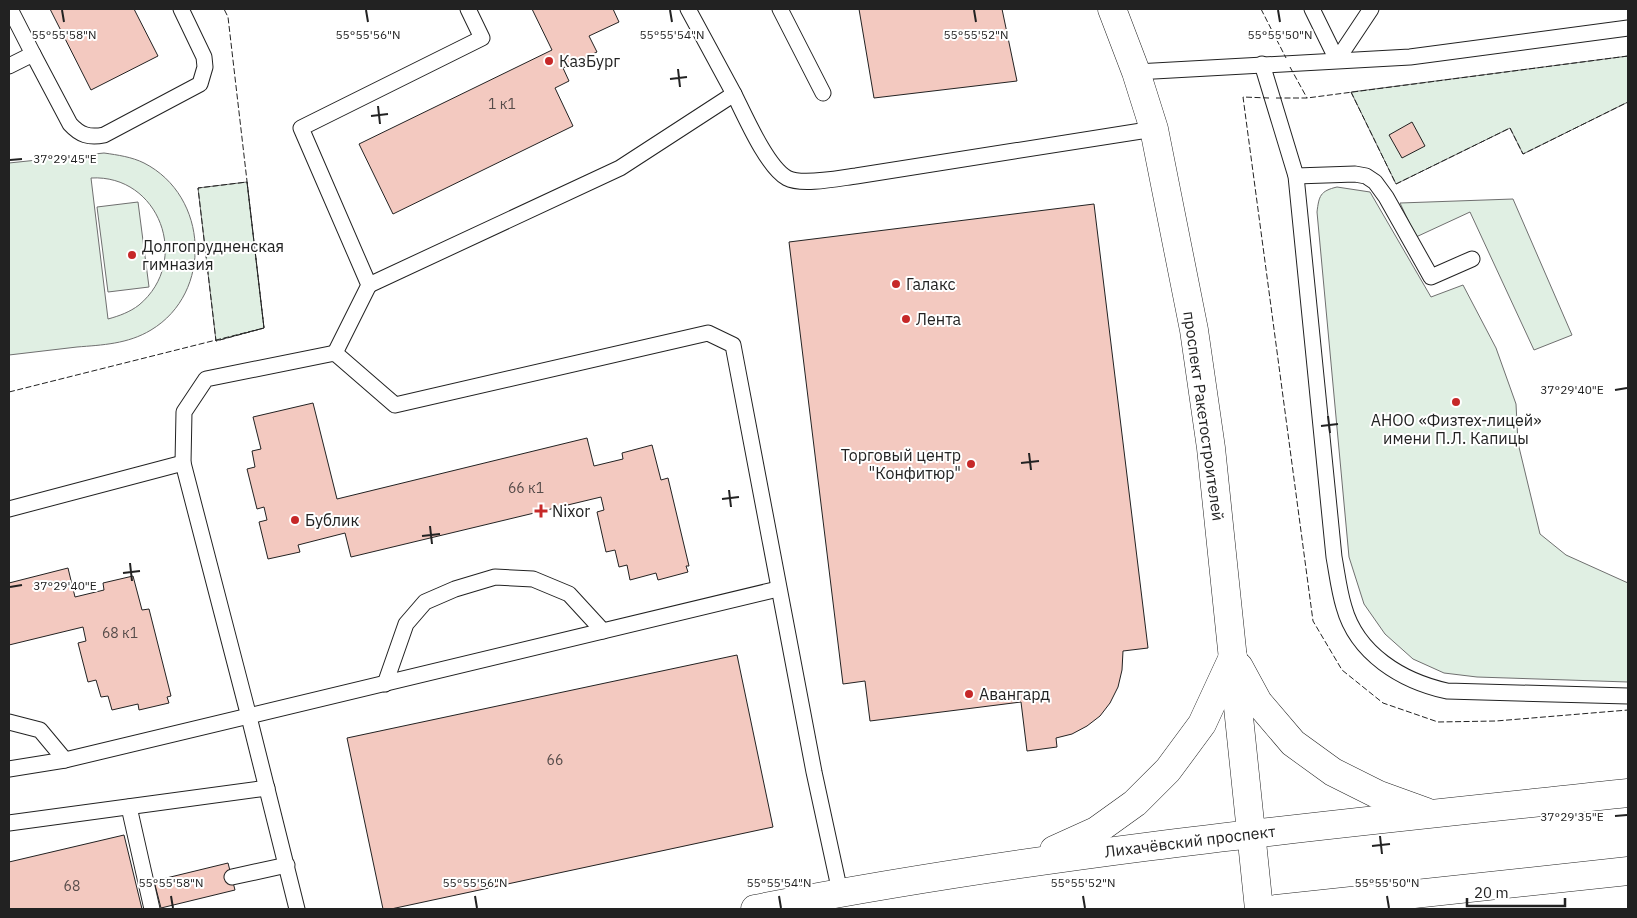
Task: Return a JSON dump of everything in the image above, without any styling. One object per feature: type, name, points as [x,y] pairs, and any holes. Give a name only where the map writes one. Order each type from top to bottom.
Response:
[{"type":"main road","name":"проспект Ракетостроителей","points":[[1112,9],[1136,72],[1154,128],[1194,330],[1210,448],[1260,909]]},
{"type":"main road","points":[[1233,657],[1258,702],[1293,743],[1333,772],[1379,794],[1432,814]]},
{"type":"main road","points":[[1028,862],[1096,831],[1135,803],[1168,770],[1202,724],[1233,657]]},
{"type":"main road","name":"Лихачёвский проспект","points":[[755,909],[840,892],[1028,862],[1251,833],[1628,793]]},
{"type":"main road","points":[[1276,909],[1628,870]]},
{"type":"lane","points":[[10,9],[70,124],[76,131],[94,137],[104,135],[200,84],[206,66],[204,57],[181,9]]},
{"type":"lane","points":[[369,286],[301,128],[482,38],[468,9]]},
{"type":"lane","points":[[688,9],[770,163],[788,179],[810,182],[876,173],[1154,128]]},
{"type":"lane","points":[[780,9],[823,93]]},
{"type":"lane","points":[[1312,9],[1337,60]]},
{"type":"lane","points":[[1337,60],[1371,9]]},
{"type":"lane","points":[[1136,72],[1410,57],[1628,28]]},
{"type":"lane","points":[[9,66],[33,54]]},
{"type":"lane","points":[[1262,64],[1296,176],[1334,557],[1344,608],[1352,625],[1362,641],[1375,656],[1407,679],[1427,686],[1447,691],[1628,696]]},
{"type":"lane","points":[[335,353],[369,286],[620,168],[734,94]]},
{"type":"lane","points":[[1296,176],[1355,174],[1366,176],[1375,182],[1381,188],[1431,277],[1472,259]]},
{"type":"lane","points":[[335,353],[395,405],[708,333],[733,346],[778,589],[840,892]]},
{"type":"lane","points":[[292,908],[286,865],[267,788],[182,464],[184,412],[206,379],[335,353]]},
{"type":"lane","points":[[9,509],[182,464]]},
{"type":"lane","points":[[385,684],[406,624],[425,602],[454,589],[495,577],[533,579],[569,594],[603,631]]},
{"type":"lane","points":[[9,769],[65,760],[249,717],[778,589]]},
{"type":"lane","points":[[9,722],[40,730],[65,760]]},
{"type":"lane","points":[[9,823],[267,788]]},
{"type":"lane","points":[[129,807],[152,909]]},
{"type":"lane","points":[[232,877],[286,865]]},
{"type":"green space","points":[[1628,56],[1628,102],[1523,154],[1510,128],[1396,184],[1351,92]]},
{"type":"green space","points":[[104,153],[125,156],[144,163],[166,178],[181,198],[191,221],[195,245],[193,270],[185,293],[171,314],[151,330],[124,341],[9,355],[9,163]],"holes":[[[91,178],[115,181],[135,190],[150,205],[160,224],[165,244],[163,266],[155,287],[139,305],[124,314],[108,319]]]},
{"type":"green space","points":[[247,182],[264,328],[216,341],[198,188]]},
{"type":"green space","points":[[1337,187],[1370,192],[1431,297],[1463,285],[1496,348],[1516,404],[1518,443],[1540,534],[1566,555],[1628,583],[1628,682],[1477,677],[1444,673],[1413,659],[1385,634],[1364,604],[1349,557],[1317,212],[1321,195],[1327,190]]},
{"type":"green space","points":[[1513,199],[1572,335],[1534,350],[1470,212],[1416,237],[1400,203]]},
{"type":"green space","points":[[138,202],[149,287],[108,292],[97,207]]},
{"type":"building","points":[[50,9],[134,9],[158,56],[91,90]]},
{"type":"building","points":[[532,9],[613,9],[619,22],[589,36],[597,52],[563,68],[569,81],[555,88],[573,126],[393,214],[359,144],[552,50]]},
{"type":"building","points":[[859,9],[1002,9],[1017,81],[874,98]]},
{"type":"building","points":[[1412,122],[1425,146],[1402,158],[1389,135]]},
{"type":"building","name":"Торговый центр \"Конфитюр\"","points":[[1094,204],[1148,648],[1123,651],[1122,670],[1118,687],[1110,703],[1100,716],[1087,726],[1072,734],[1056,738],[1057,747],[1027,751],[1021,702],[870,721],[865,681],[843,684],[789,242]]},
{"type":"building","points":[[313,403],[337,499],[587,438],[594,466],[623,459],[622,453],[652,445],[661,480],[668,478],[689,566],[686,566],[688,572],[658,580],[656,573],[630,580],[627,565],[619,567],[615,550],[606,552],[597,512],[604,510],[601,497],[351,557],[345,533],[298,545],[300,552],[268,559],[259,522],[267,520],[264,507],[257,509],[247,469],[255,467],[252,451],[261,449],[253,417]]},
{"type":"building","points":[[68,568],[75,597],[104,590],[103,583],[133,576],[142,610],[149,609],[171,696],[167,697],[169,703],[139,710],[138,704],[112,710],[108,696],[101,697],[96,680],[88,682],[78,643],[86,641],[83,627],[9,645],[9,583]]},
{"type":"building","points":[[737,655],[773,827],[391,909],[383,909],[347,738]]},
{"type":"building","points":[[124,835],[142,909],[9,909],[9,862]]},
{"type":"building","points":[[228,863],[235,890],[161,908],[154,881]]},
{"type":"fence","points":[[9,392],[264,328],[228,17],[224,9]]},
{"type":"fence","points":[[1261,9],[1286,58]]},
{"type":"fence","points":[[1276,98],[1307,98],[1628,56]]},
{"type":"fence","points":[[1290,67],[1307,98]]},
{"type":"fence","points":[[1351,92],[1396,184],[1510,128],[1523,154],[1628,102]]},
{"type":"fence","points":[[1269,98],[1243,97],[1313,621],[1342,670],[1383,703],[1438,722],[1496,721],[1628,710]]},
{"type":"fence","points":[[247,182],[264,328],[216,341],[198,188],[247,182]]},
{"type":"place","name":"КазБург","points":[[549,61]]},
{"type":"place","name":"Долгопрудненская гимназия","points":[[132,255]]},
{"type":"place","name":"Галакс","points":[[896,284]]},
{"type":"place","name":"Лента","points":[[906,319]]},
{"type":"place","name":"АНОО «Физтех-лицей» имени П.Л. Капицы","points":[[1456,402]]},
{"type":"place","name":"Торговый центр \"Конфитюр\"","points":[[971,464]]},
{"type":"place","name":"Nixor","points":[[541,511]]},
{"type":"place","name":"Бублик","points":[[295,520]]},
{"type":"place","name":"Авангард","points":[[969,694]]}]
